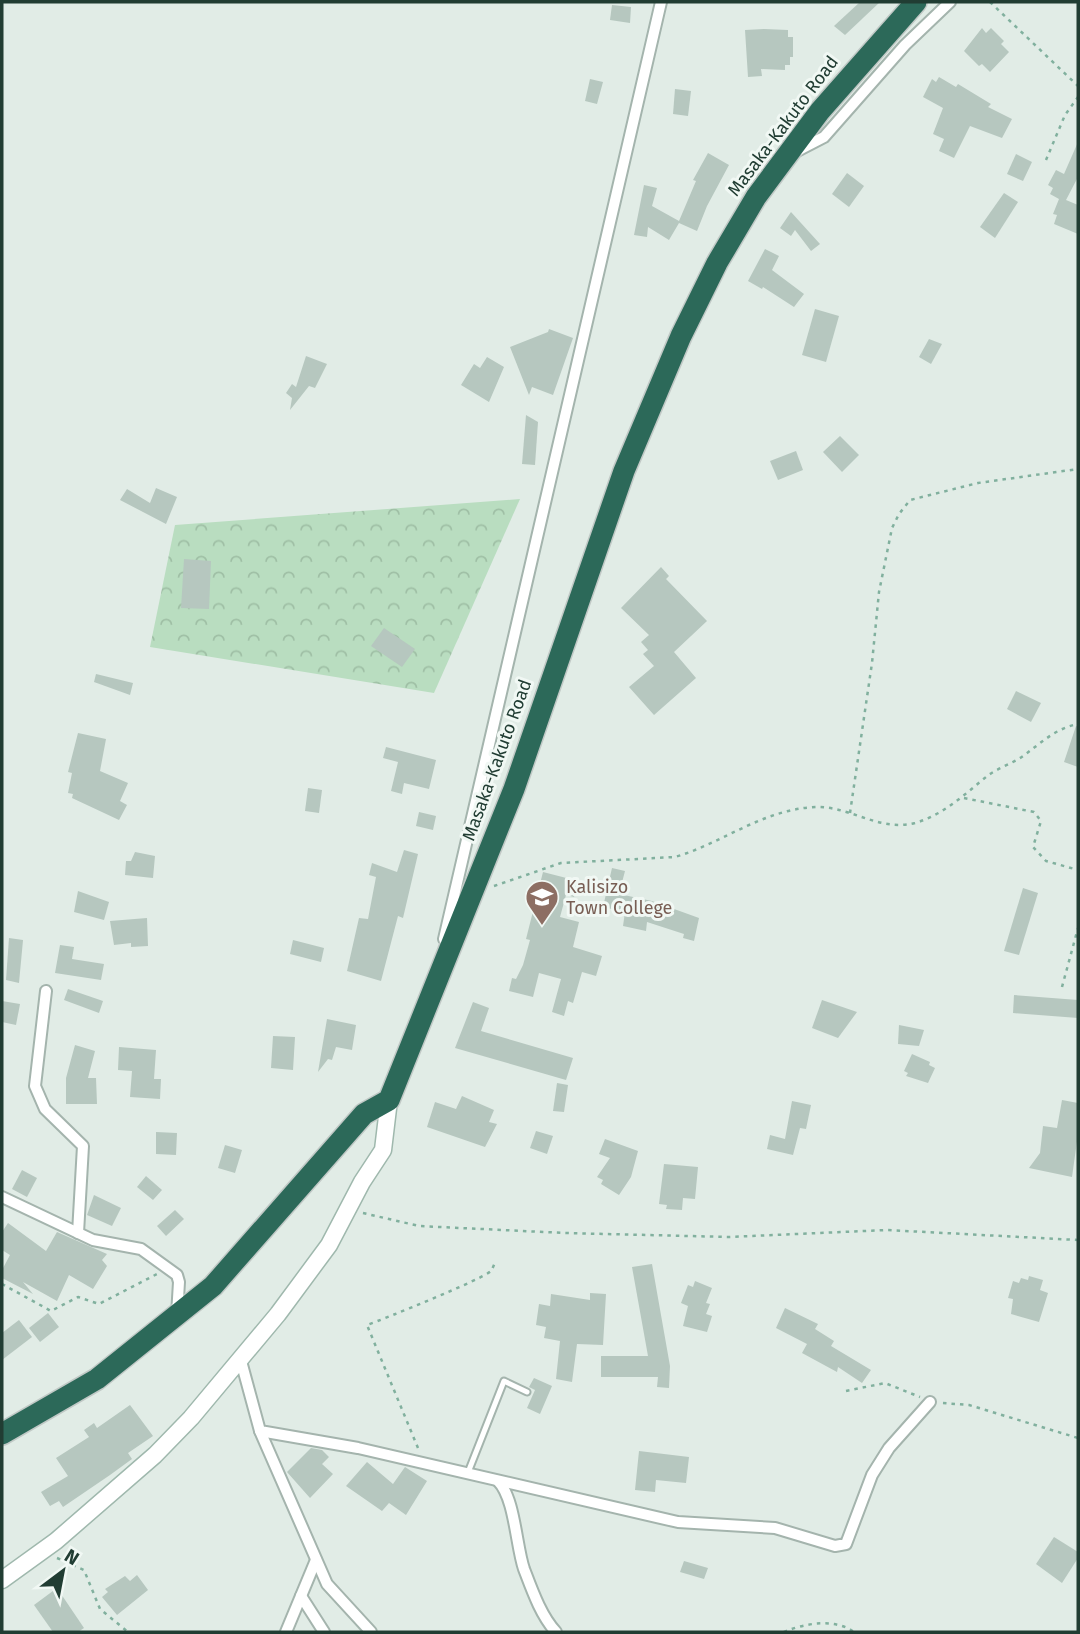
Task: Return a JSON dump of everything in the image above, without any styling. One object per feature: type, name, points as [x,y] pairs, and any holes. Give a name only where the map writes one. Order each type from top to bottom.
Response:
[{"type":"highway","name":"Masaka-Kakuto Road","points":[[389,1100],[514,789],[624,471],[681,336],[741,221],[783,159],[864,58],[916,2]]},
{"type":"highway","points":[[2,1434],[97,1379],[177,1317],[221,1276],[364,1114],[389,1100]]},
{"type":"street","points":[[434,983],[661,2]]},
{"type":"street","points":[[783,159],[824,137],[905,44],[950,2]]},
{"type":"street","points":[[47,991],[35,1086],[45,1109],[83,1146],[78,1233]]},
{"type":"street","points":[[2,1580],[155,1455],[241,1361],[329,1245],[349,1210],[362,1182],[383,1150],[389,1100]]},
{"type":"street","points":[[2,1197],[93,1240],[141,1249],[170,1268],[179,1282],[177,1317]]},
{"type":"street","points":[[241,1361],[260,1431],[316,1560],[333,1592],[370,1632]]},
{"type":"street","points":[[260,1431],[412,1461],[678,1522],[775,1528],[841,1546],[846,1544],[872,1475],[889,1448],[930,1402]]},
{"type":"street","points":[[498,1481],[508,1503],[524,1569],[547,1622],[556,1632]]},
{"type":"street","points":[[286,1632],[316,1560]]},
{"type":"street","points":[[301,1596],[324,1632]]},
{"type":"lane","points":[[467,1475],[504,1381],[527,1392]]},
{"type":"path","points":[[990,2],[1078,86]]},
{"type":"path","points":[[1046,160],[1065,115],[1078,97]]},
{"type":"path","points":[[850,813],[872,663],[879,592],[891,528],[899,514],[910,500],[978,483],[1078,469]]},
{"type":"path","points":[[473,890],[500,885],[561,863],[676,857],[754,821],[816,807],[850,813],[881,824],[908,824],[964,798],[988,776],[1066,726],[1078,724]]},
{"type":"path","points":[[964,798],[1034,812],[1041,821],[1033,847],[1046,861],[1078,870]]},
{"type":"path","points":[[1062,987],[1078,928]]},
{"type":"path","points":[[349,1210],[419,1226],[565,1233],[729,1237],[887,1230],[1078,1240]]},
{"type":"path","points":[[412,1461],[418,1447],[367,1325],[414,1308],[424,1300],[490,1272],[496,1261]]},
{"type":"path","points":[[2,1284],[51,1311],[78,1297],[99,1304],[170,1268]]},
{"type":"path","points":[[846,1391],[885,1382],[930,1402],[969,1405],[1078,1438]]},
{"type":"path","points":[[40,1551],[85,1570],[100,1609],[128,1632]]},
{"type":"path","points":[[784,1632],[821,1623],[835,1623],[854,1632]]},
{"type":"green space","points":[[520,499],[434,693],[150,647],[175,525]]},
{"type":"building","points":[[860,2],[880,2],[845,35],[834,26]]},
{"type":"building","points":[[612,5],[631,7],[630,23],[610,20]]},
{"type":"building","points":[[982,28],[986,33],[991,28],[1004,41],[1001,44],[1009,52],[990,72],[982,64],[979,66],[964,51]]},
{"type":"building","points":[[745,30],[788,30],[788,37],[793,37],[793,57],[790,57],[790,65],[785,65],[785,70],[761,69],[762,76],[748,77]]},
{"type":"building","points":[[939,77],[956,87],[958,84],[991,104],[988,107],[1012,119],[1002,138],[970,126],[954,158],[939,151],[944,139],[933,134],[943,108],[923,97],[932,79],[936,82]]},
{"type":"building","points":[[590,79],[603,82],[597,104],[585,101]]},
{"type":"building","points":[[675,89],[691,91],[688,116],[673,114]]},
{"type":"building","points":[[1078,142],[1078,177],[1066,200],[1078,205],[1078,234],[1054,224],[1057,215],[1053,214],[1059,199],[1050,194],[1053,188],[1048,185],[1056,170],[1064,174]]},
{"type":"building","points":[[708,153],[729,165],[697,231],[679,223],[669,240],[648,227],[647,237],[634,235],[644,185],[657,188],[652,206],[679,221],[696,181],[693,180]]},
{"type":"building","points":[[1016,154],[1032,162],[1023,181],[1007,174]]},
{"type":"building","points":[[847,173],[864,186],[849,207],[832,194]]},
{"type":"building","points":[[1004,193],[1018,202],[995,238],[980,227]]},
{"type":"building","points":[[791,212],[820,244],[811,251],[795,230],[791,236],[780,228]]},
{"type":"building","points":[[765,249],[779,256],[772,270],[804,294],[794,307],[763,287],[762,289],[748,281]]},
{"type":"building","points":[[815,309],[839,316],[826,362],[802,355]]},
{"type":"building","points":[[549,329],[573,338],[553,395],[532,387],[529,395],[510,347],[548,332]]},
{"type":"building","points":[[929,339],[942,344],[931,364],[919,357]]},
{"type":"building","points":[[306,356],[327,364],[315,388],[309,386],[290,410],[292,398],[286,393],[292,384],[296,387]]},
{"type":"building","points":[[487,357],[504,367],[489,402],[461,385],[474,364],[480,368]]},
{"type":"building","points":[[526,415],[538,422],[535,465],[522,464]]},
{"type":"building","points":[[840,436],[859,455],[842,472],[823,452]]},
{"type":"building","points":[[796,451],[803,470],[778,480],[770,461]]},
{"type":"building","points":[[156,488],[177,497],[166,524],[120,500],[127,489],[150,503]]},
{"type":"building","points":[[184,559],[211,561],[209,609],[181,608]]},
{"type":"building","points":[[661,567],[669,576],[666,579],[707,621],[674,652],[696,678],[654,715],[629,687],[654,666],[643,654],[648,650],[641,642],[649,635],[621,608]]},
{"type":"building","points":[[384,628],[415,649],[402,667],[371,646]]},
{"type":"building","points":[[96,674],[133,683],[130,695],[94,682]]},
{"type":"building","points":[[1016,691],[1041,703],[1031,722],[1007,709]]},
{"type":"building","points":[[1076,726],[1078,727],[1078,767],[1064,762]]},
{"type":"building","points":[[78,733],[106,739],[100,771],[128,783],[120,801],[127,805],[119,820],[72,798],[73,794],[68,793],[72,773],[68,772]]},
{"type":"building","points":[[386,747],[436,760],[429,789],[404,783],[402,794],[391,791],[398,762],[383,758]]},
{"type":"building","points":[[308,788],[322,790],[319,813],[305,811]]},
{"type":"building","points":[[419,812],[436,816],[433,830],[416,826]]},
{"type":"building","points":[[404,850],[418,854],[403,918],[398,916],[381,981],[347,971],[359,918],[368,919],[376,877],[369,875],[372,863],[397,872]]},
{"type":"building","points":[[135,852],[155,856],[153,878],[125,875],[126,861],[131,861]]},
{"type":"building","points":[[612,868],[625,871],[619,894],[652,901],[699,918],[694,941],[683,938],[684,934],[647,922],[646,931],[623,926],[625,912],[603,907]]},
{"type":"building","points":[[543,872],[578,881],[574,897],[566,895],[560,917],[579,922],[573,947],[602,956],[596,976],[582,972],[573,1003],[568,1001],[564,1016],[552,1012],[561,979],[539,973],[533,997],[509,991],[512,978],[516,979],[523,965],[530,940],[526,939]]},
{"type":"building","points":[[1023,888],[1038,893],[1019,955],[1004,951]]},
{"type":"building","points":[[78,891],[109,902],[104,920],[74,912]]},
{"type":"building","points":[[147,918],[148,946],[131,947],[131,943],[114,945],[110,921]]},
{"type":"building","points":[[9,938],[23,940],[19,983],[6,980]]},
{"type":"building","points":[[293,940],[324,948],[321,962],[290,954]]},
{"type":"building","points":[[60,945],[74,947],[72,959],[104,964],[101,980],[55,973]]},
{"type":"building","points":[[68,989],[103,1001],[99,1013],[64,1000]]},
{"type":"building","points":[[1014,995],[1078,1000],[1078,1018],[1013,1013]]},
{"type":"building","points":[[822,1000],[857,1012],[838,1038],[812,1028]]},
{"type":"building","points":[[2,1001],[20,1004],[16,1025],[2,1022]]},
{"type":"building","points":[[473,1002],[489,1008],[481,1031],[573,1058],[566,1080],[455,1048]]},
{"type":"building","points":[[327,1019],[356,1025],[352,1050],[336,1047],[332,1060],[328,1059],[318,1072]]},
{"type":"building","points":[[899,1025],[924,1030],[919,1046],[898,1044]]},
{"type":"building","points":[[273,1036],[295,1037],[293,1070],[271,1068]]},
{"type":"building","points":[[75,1045],[95,1051],[88,1078],[96,1078],[97,1104],[66,1104],[66,1078]]},
{"type":"building","points":[[119,1047],[156,1050],[154,1079],[161,1079],[160,1099],[130,1097],[132,1071],[118,1070]]},
{"type":"building","points":[[912,1054],[930,1062],[929,1065],[935,1068],[928,1083],[906,1076],[908,1073],[904,1071]]},
{"type":"building","points":[[557,1083],[568,1085],[564,1112],[553,1111]]},
{"type":"building","points":[[462,1096],[494,1110],[489,1122],[497,1124],[485,1147],[427,1127],[435,1102],[456,1109]]},
{"type":"building","points":[[1062,1100],[1078,1103],[1078,1134],[1072,1177],[1029,1168],[1040,1153],[1043,1126],[1057,1128]]},
{"type":"building","points":[[792,1101],[811,1105],[806,1129],[800,1128],[793,1155],[767,1149],[770,1135],[785,1139]]},
{"type":"building","points":[[536,1131],[553,1136],[547,1154],[530,1148]]},
{"type":"building","points":[[156,1132],[177,1133],[176,1155],[156,1154]]},
{"type":"building","points":[[605,1139],[638,1151],[631,1177],[619,1195],[601,1184],[603,1180],[597,1177],[610,1158],[599,1154]]},
{"type":"building","points":[[225,1145],[242,1150],[235,1173],[218,1168]]},
{"type":"building","points":[[664,1164],[698,1167],[695,1199],[683,1198],[682,1210],[666,1209],[667,1205],[659,1204]]},
{"type":"building","points":[[22,1170],[37,1178],[27,1197],[12,1189]]},
{"type":"building","points":[[146,1176],[162,1190],[153,1200],[137,1187]]},
{"type":"building","points":[[94,1195],[121,1208],[112,1226],[87,1215]]},
{"type":"building","points":[[175,1210],[184,1219],[166,1236],[157,1226]]},
{"type":"building","points":[[8,1223],[46,1251],[57,1232],[107,1254],[102,1260],[107,1266],[93,1289],[69,1275],[57,1301],[23,1282],[33,1294],[2,1278],[2,1270],[10,1255],[2,1250],[2,1232]]},
{"type":"building","points":[[652,1264],[670,1366],[669,1388],[657,1387],[658,1377],[601,1377],[601,1356],[648,1356],[632,1267]]},
{"type":"building","points":[[1029,1276],[1043,1280],[1040,1290],[1048,1293],[1039,1322],[1011,1314],[1013,1299],[1008,1298],[1013,1281],[1019,1283],[1021,1278],[1028,1280]]},
{"type":"building","points":[[695,1281],[712,1288],[706,1303],[710,1304],[706,1314],[712,1316],[707,1332],[683,1326],[688,1306],[681,1303],[688,1285],[693,1287]]},
{"type":"building","points":[[590,1293],[606,1294],[603,1345],[577,1344],[572,1382],[556,1379],[560,1341],[544,1338],[546,1327],[536,1325],[539,1304],[550,1306],[551,1294],[590,1300]]},
{"type":"building","points":[[785,1308],[818,1324],[815,1329],[834,1341],[831,1346],[871,1370],[862,1383],[838,1367],[837,1372],[802,1353],[807,1344],[776,1328]]},
{"type":"building","points":[[48,1313],[59,1327],[40,1342],[29,1328]]},
{"type":"building","points":[[19,1320],[32,1337],[2,1360],[2,1333]]},
{"type":"building","points":[[534,1378],[552,1386],[540,1414],[527,1408],[535,1390],[529,1387]]},
{"type":"building","points":[[130,1405],[153,1436],[128,1453],[132,1459],[63,1507],[59,1501],[50,1506],[41,1492],[68,1476],[56,1458],[89,1437],[84,1430],[94,1423],[97,1428]]},
{"type":"building","points":[[311,1448],[322,1450],[329,1457],[322,1464],[333,1474],[310,1498],[287,1472]]},
{"type":"building","points":[[639,1451],[689,1457],[686,1483],[656,1480],[655,1492],[635,1490]]},
{"type":"building","points":[[367,1462],[393,1484],[405,1467],[427,1481],[406,1515],[389,1503],[382,1511],[346,1486]]},
{"type":"building","points":[[1054,1537],[1078,1552],[1078,1558],[1062,1583],[1036,1564]]},
{"type":"building","points":[[684,1561],[708,1568],[704,1579],[680,1572]]},
{"type":"building","points":[[137,1575],[148,1590],[117,1615],[102,1597],[108,1592],[105,1589],[125,1576],[130,1581]]},
{"type":"building","points":[[57,1588],[84,1628],[78,1632],[53,1632],[34,1605]]},
{"type":"place","name":"Kalisizo Town College","points":[[542,927]]}]
